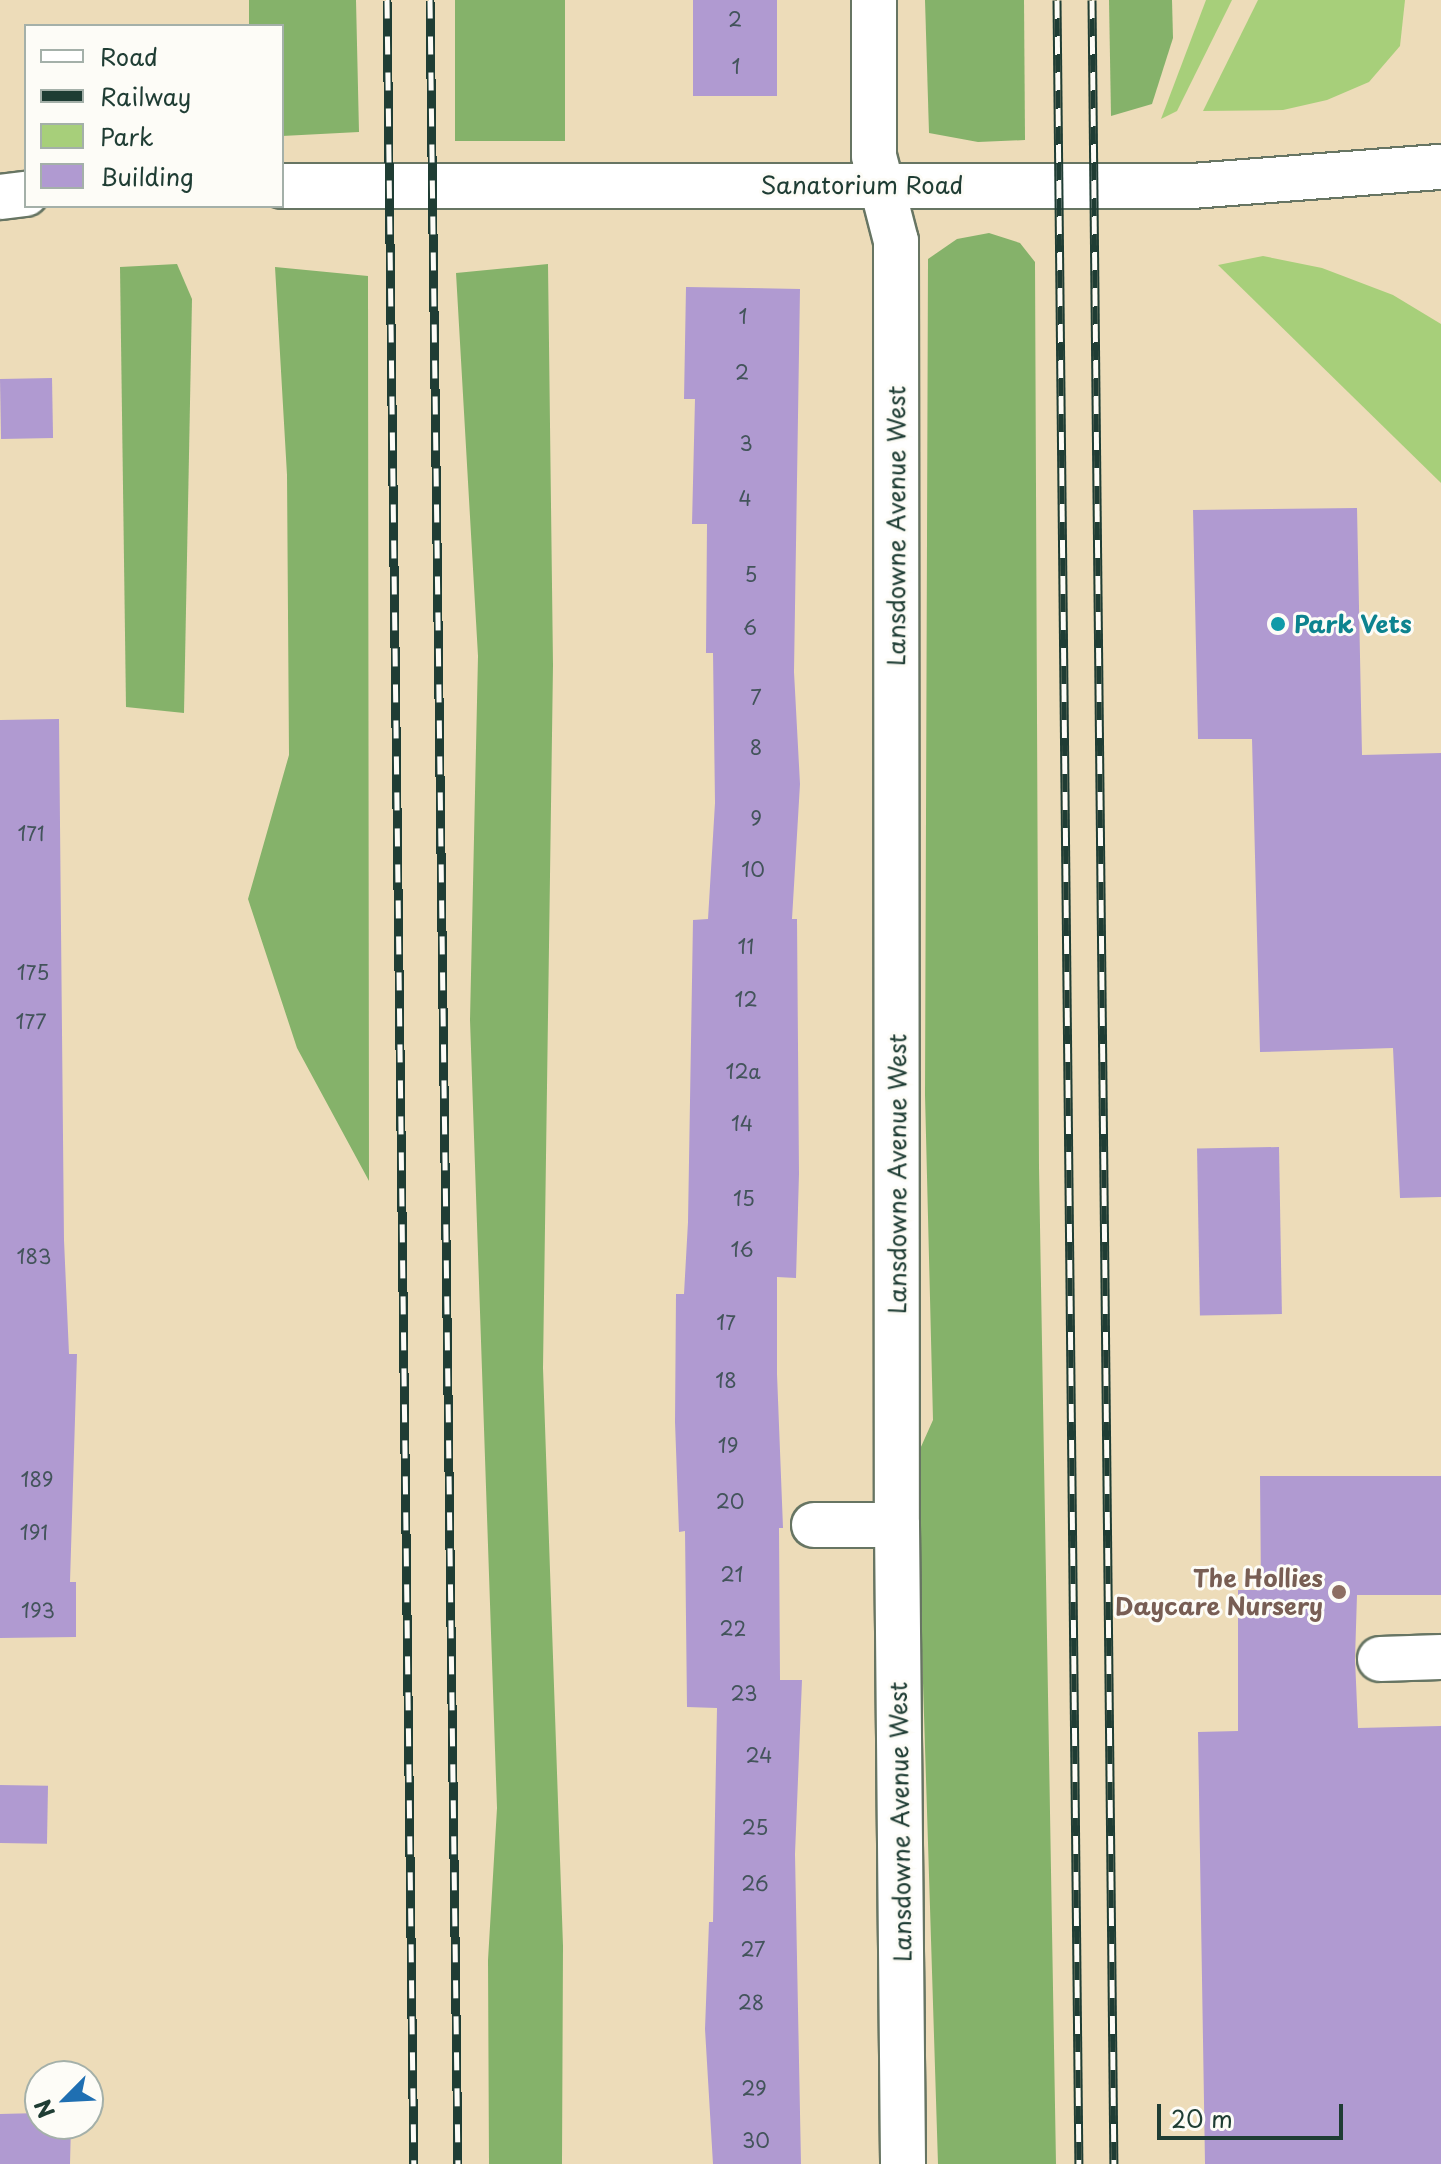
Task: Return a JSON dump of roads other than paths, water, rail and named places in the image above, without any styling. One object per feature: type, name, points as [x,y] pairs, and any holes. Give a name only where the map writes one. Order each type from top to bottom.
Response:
[{"type":"street","name":"Lansdowne Avenue West","points":[[874,0],[874,156],[896,241],[897,1525],[903,2164]]},
{"type":"street","name":"Sanatorium Road","points":[[284,186],[1192,186],[1441,167]]},
{"type":"street","points":[[0,197],[24,194]]},
{"type":"street","points":[[814,1525],[897,1525]]},
{"type":"street","points":[[1380,1659],[1441,1657]]},
{"type":"railway","points":[[387,0],[414,2164]]},
{"type":"railway","points":[[430,0],[458,2164]]},
{"type":"railway","points":[[1057,0],[1079,2164]]},
{"type":"railway","points":[[1092,0],[1114,2164]]},
{"type":"place","name":"Park Vets","points":[[1278,624]]},
{"type":"place","name":"The Hollies Daycare Nursery","points":[[1339,1592]]}]
